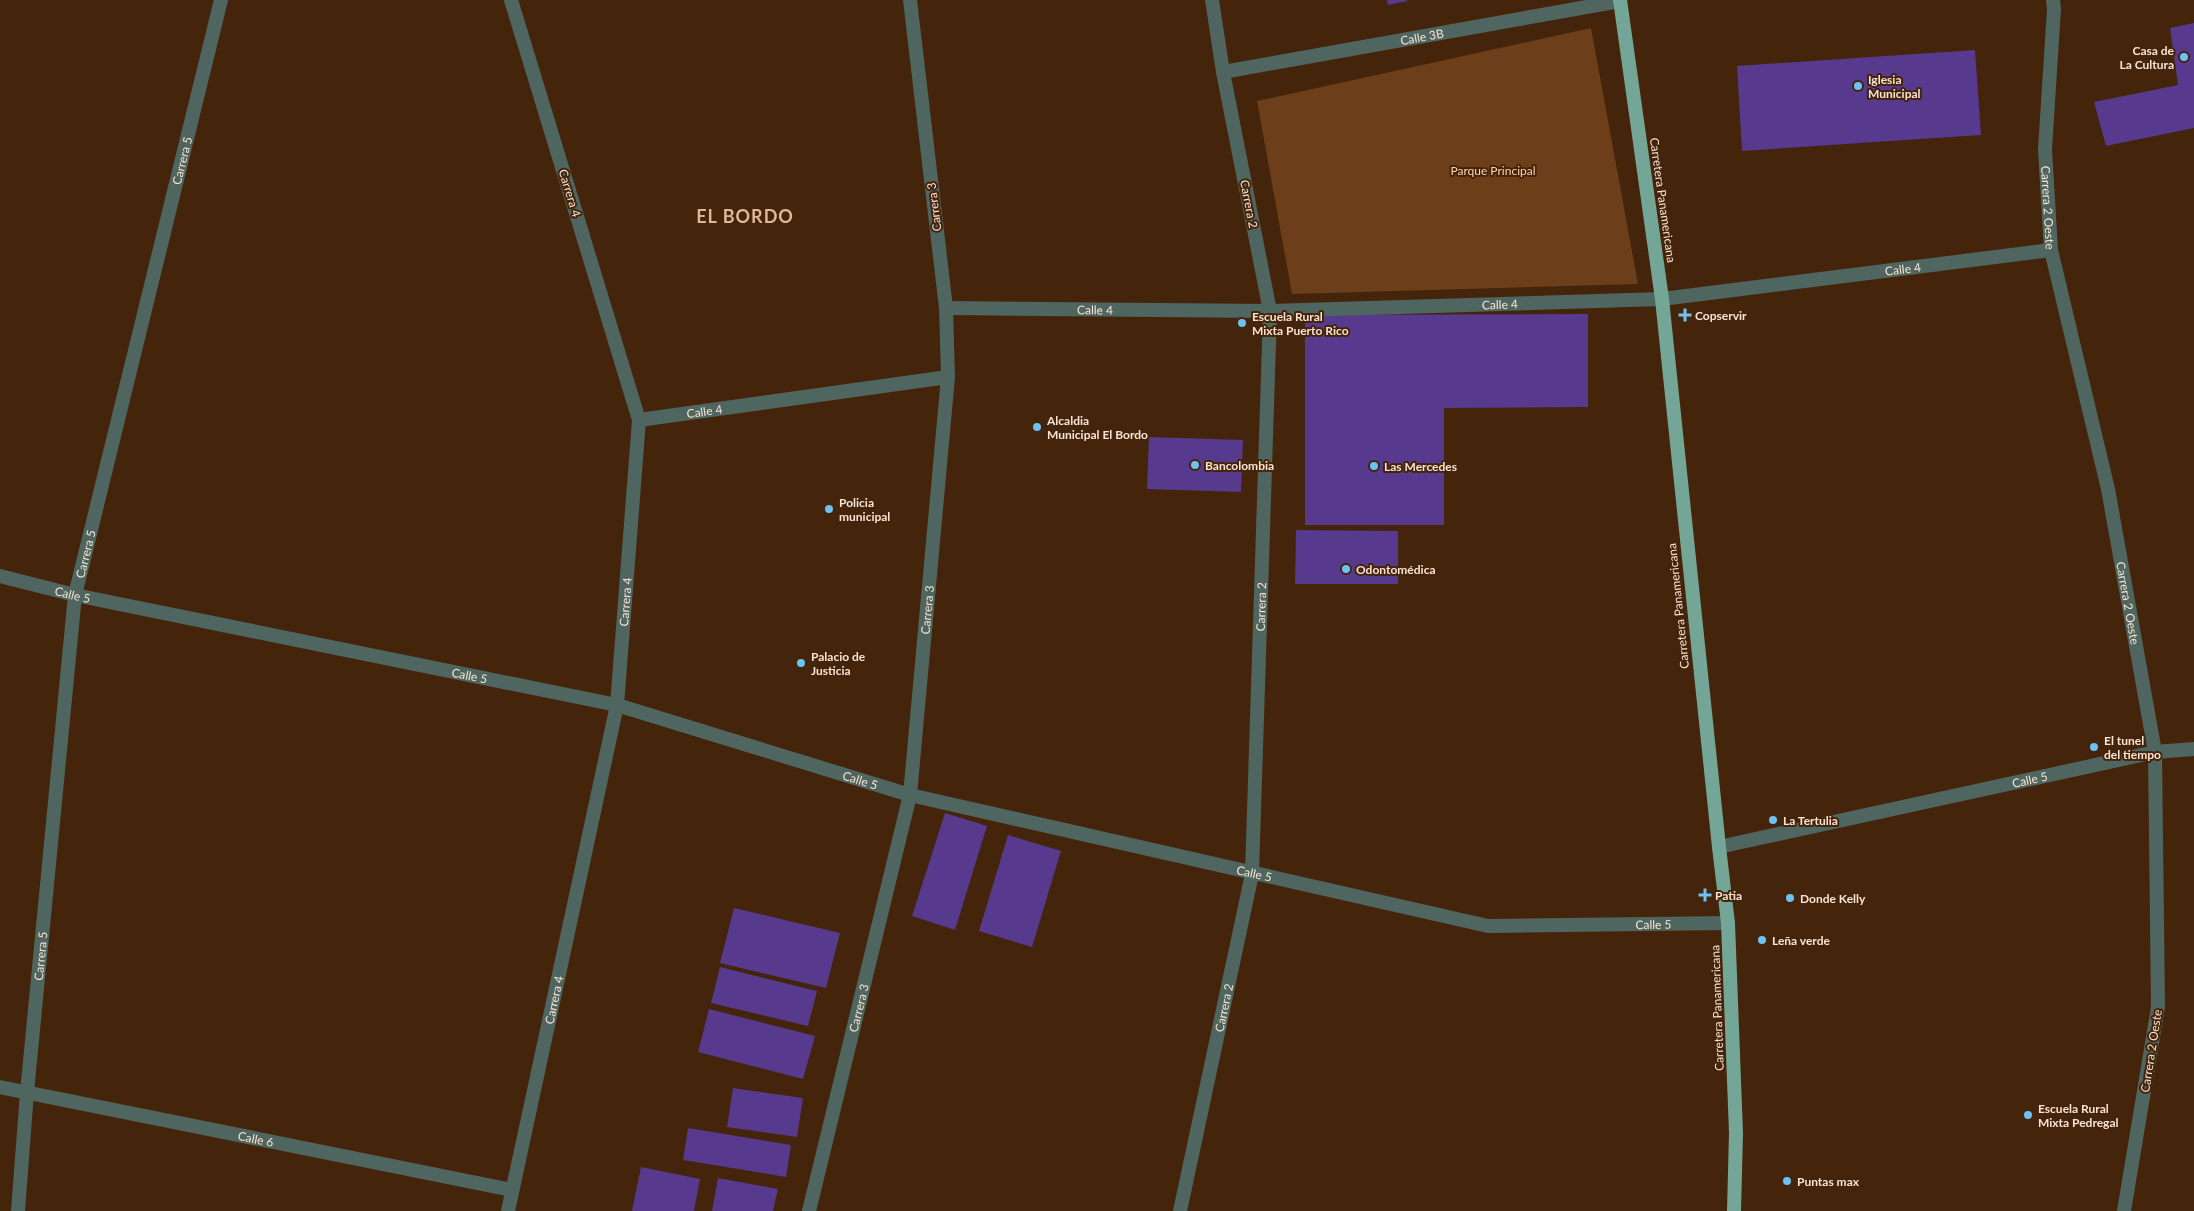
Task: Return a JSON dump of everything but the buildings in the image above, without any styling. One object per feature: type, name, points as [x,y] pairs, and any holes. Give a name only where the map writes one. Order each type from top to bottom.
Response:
[{"type":"highway","name":"Carretera Panamericana","points":[[1620,0],[1662,299],[1728,923],[1736,1133],[1734,1211]]},
{"type":"street","name":"Carrera 5","points":[[18,1211],[27,1092],[75,596],[222,0]]},
{"type":"street","name":"Carrera 4","points":[[508,1211],[617,705],[639,420],[511,0]]},
{"type":"street","name":"Carrera 3","points":[[809,1211],[910,795],[948,377],[946,308],[910,0]]},
{"type":"street","name":"Carrera 2","points":[[1180,1211],[1252,874],[1270,311],[1223,72],[1212,0]]},
{"type":"street","name":"Calle 3B","points":[[1223,72],[1620,0]]},
{"type":"street","name":"Carrera 2 Oeste","points":[[2053,0],[2045,149],[2051,250],[2108,489],[2155,752],[2158,1007],[2124,1211]]},
{"type":"street","name":"Calle 4","points":[[946,308],[1270,311],[1662,299],[2051,250]]},
{"type":"street","name":"Calle 4","points":[[639,420],[948,377]]},
{"type":"street","name":"Calle 5","points":[[0,576],[75,596],[617,705],[910,795],[1488,926],[1728,923]]},
{"type":"street","name":"Calle 5","points":[[1719,848],[2155,752],[2194,749]]},
{"type":"street","name":"Calle 6","points":[[0,1087],[512,1190]]},
{"type":"green space","name":"Parque Principal","points":[[1591,28],[1638,284],[1292,294],[1257,101]]},
{"type":"place","name":"Casa de La Cultura","points":[[2184,57]]},
{"type":"place","name":"Iglesia Municipal","points":[[1858,86]]},
{"type":"place","name":"Copservir","points":[[1685,315]]},
{"type":"place","name":"Escuela Rural Mixta Puerto Rico","points":[[1242,323]]},
{"type":"place","name":"Alcaldia Municipal El Bordo","points":[[1037,427]]},
{"type":"place","name":"Bancolombia","points":[[1195,465]]},
{"type":"place","name":"Las Mercedes","points":[[1374,466]]},
{"type":"place","name":"Policia municipal","points":[[829,509]]},
{"type":"place","name":"Odontomédica","points":[[1346,569]]},
{"type":"place","name":"Palacio de Justicia","points":[[801,663]]},
{"type":"place","name":"El tunel del tiempo","points":[[2094,747]]},
{"type":"place","name":"La Tertulia","points":[[1773,820]]},
{"type":"place","name":"Patia","points":[[1705,895]]},
{"type":"place","name":"Donde Kelly","points":[[1790,898]]},
{"type":"place","name":"Leña verde","points":[[1762,940]]},
{"type":"place","name":"Escuela Rural Mixta Pedregal","points":[[2028,1115]]},
{"type":"place","name":"Puntas max","points":[[1787,1181]]},
{"type":"district","name":"EL BORDO","points":[[745,216]]}]
